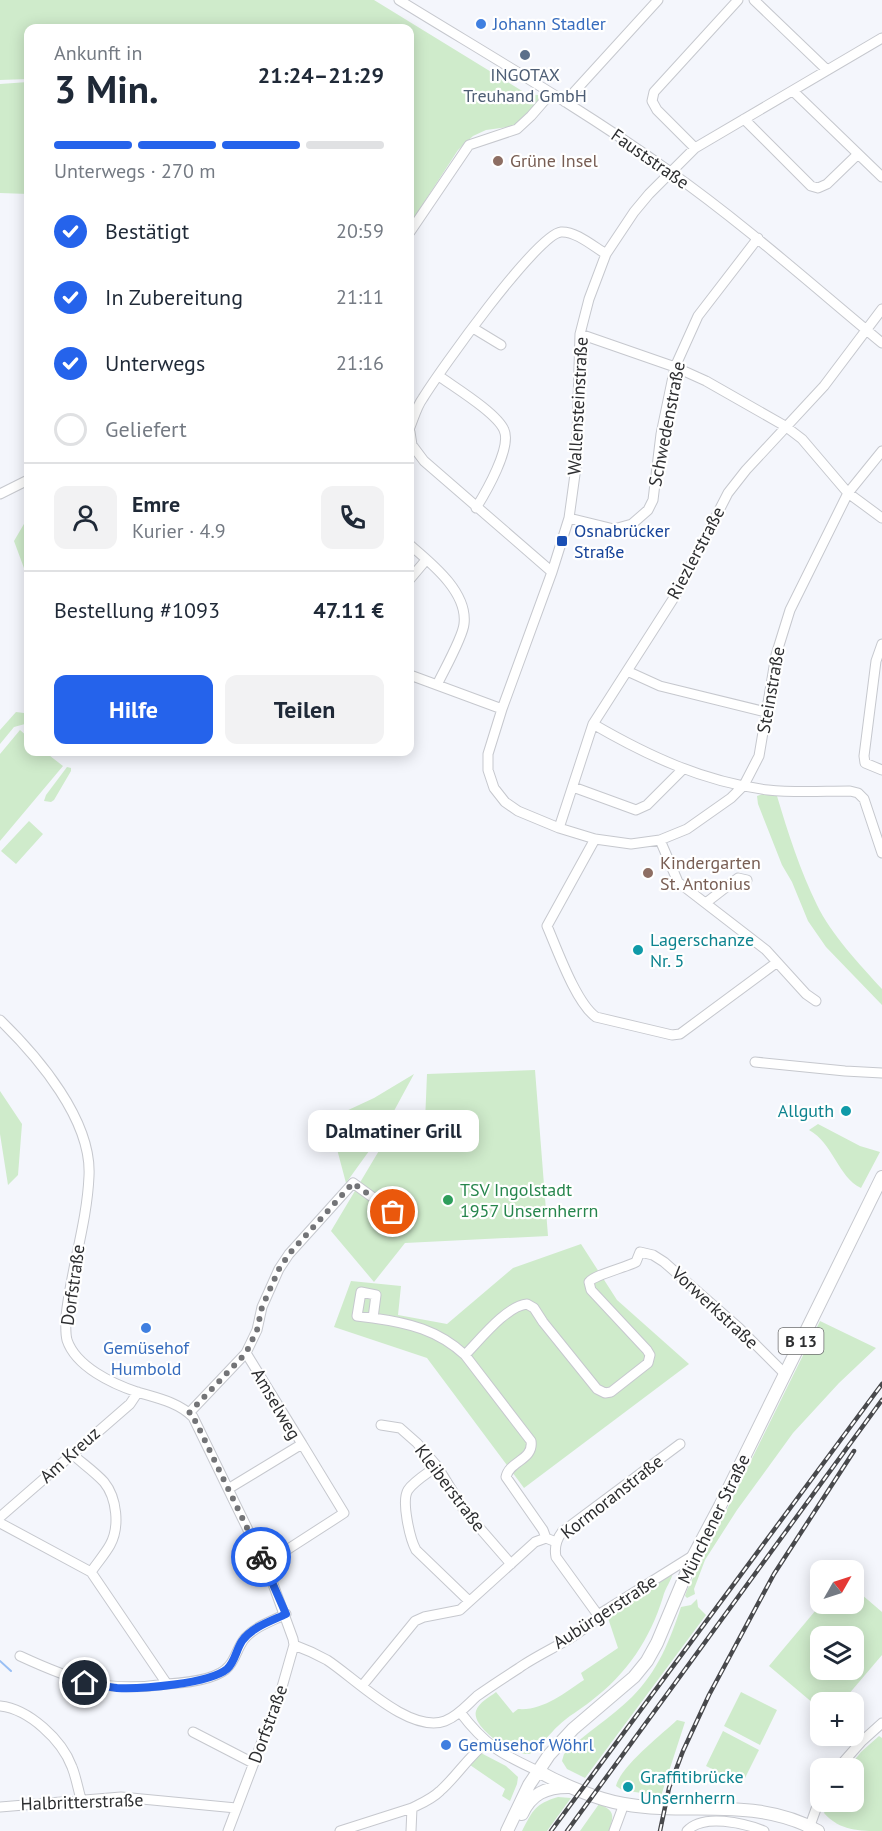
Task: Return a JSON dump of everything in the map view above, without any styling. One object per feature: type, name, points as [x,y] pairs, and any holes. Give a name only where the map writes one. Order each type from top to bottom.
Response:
[{"type":"main road","name":"Münchener Straße","points":[[509,1831],[528,1787],[560,1742],[622,1689],[647,1660],[657,1643],[694,1555],[882,1178]]},
{"type":"main road","points":[[538,1771],[572,1787],[624,1804],[681,1808],[734,1808],[770,1812],[812,1826]]},
{"type":"main road","points":[[509,1831],[536,1795],[552,1788],[572,1787]]},
{"type":"street","name":"Fauststraße","points":[[399,0],[551,93],[670,172],[758,238],[882,344]]},
{"type":"street","points":[[565,102],[658,0]]},
{"type":"street","points":[[695,148],[657,110],[652,101],[654,92],[738,0]]},
{"type":"street","points":[[754,0],[827,70]]},
{"type":"street","name":"Wallensteinstraße","points":[[594,839],[518,811],[505,802],[494,788],[488,754],[569,518],[576,467],[580,334],[589,299],[606,254],[634,212],[695,148],[882,38]]},
{"type":"street","points":[[793,91],[882,177]]},
{"type":"street","points":[[414,226],[469,145],[517,129],[551,93]]},
{"type":"street","points":[[744,119],[811,186],[818,188],[827,184],[858,154]]},
{"type":"street","points":[[414,418],[422,399],[473,328],[531,255],[553,235],[561,232],[571,234],[606,254]]},
{"type":"street","name":"Schwedenstraße","points":[[569,518],[614,529],[632,524],[648,510],[653,500],[661,434],[675,367],[698,316],[758,238]]},
{"type":"street","name":"Riezlerstraße","points":[[559,828],[593,724],[675,596],[728,493],[785,426],[824,386],[882,309]]},
{"type":"street","points":[[473,328],[501,345]]},
{"type":"street","points":[[580,334],[675,367],[706,381],[785,426],[802,439],[848,493],[882,518]]},
{"type":"street","points":[[439,376],[492,415],[505,431],[506,439],[497,467],[487,491],[476,508]]},
{"type":"street","points":[[414,448],[424,461],[476,508],[552,572]]},
{"type":"street","name":"Steinstraße","points":[[594,839],[631,844],[660,840],[687,829],[706,817],[744,785],[759,756],[782,630],[820,546],[848,493],[882,451]]},
{"type":"street","points":[[0,494],[24,482]]},
{"type":"street","points":[[414,549],[453,590],[461,603],[464,625],[437,685]]},
{"type":"street","points":[[414,574],[426,560]]},
{"type":"street","points":[[882,644],[876,661],[864,756],[865,763],[882,770]]},
{"type":"street","points":[[627,670],[660,686],[766,712]]},
{"type":"street","points":[[414,676],[502,709]]},
{"type":"street","points":[[593,724],[642,752],[708,778],[789,792],[850,791],[858,793],[864,799],[882,853]]},
{"type":"street","points":[[573,787],[636,810],[647,805],[683,769]]},
{"type":"street","points":[[594,839],[546,926],[583,1003],[596,1017],[672,1035],[680,1034],[776,963]]},
{"type":"street","points":[[660,840],[678,882],[766,950],[806,994],[816,1001]]},
{"type":"street","points":[[706,902],[738,878],[747,880]]},
{"type":"street","name":"Dorfstraße","points":[[0,1020],[36,1059],[62,1096],[79,1128],[87,1152],[88,1185],[66,1316],[69,1343],[78,1356],[93,1370],[117,1384],[175,1404],[189,1413]]},
{"type":"street","points":[[755,1062],[882,1073]]},
{"type":"street","points":[[294,1645],[286,1614],[265,1564],[196,1422],[189,1413],[246,1353],[257,1330],[262,1307],[279,1269],[289,1254],[353,1183],[393,1212]]},
{"type":"street","name":"Vorwerkstraße","points":[[465,1355],[505,1316],[522,1305],[530,1305],[597,1389],[605,1393],[613,1390],[648,1363],[650,1355],[591,1290],[589,1282],[595,1276],[616,1271],[636,1262],[640,1252],[653,1255],[664,1262],[738,1328],[785,1374]]},
{"type":"street","points":[[373,1318],[422,1328],[441,1336],[465,1355],[531,1441],[530,1451],[508,1470],[506,1477],[543,1530],[546,1538]]},
{"type":"street","name":"Amselweg","points":[[228,1489],[302,1444],[246,1353]]},
{"type":"street","name":"Am Kreuz","points":[[0,1517],[130,1404],[138,1392]]},
{"type":"street","name":"Kleiberstraße","points":[[381,1425],[400,1428],[417,1443],[437,1466],[464,1510],[511,1564]]},
{"type":"street","points":[[265,1564],[344,1513],[302,1444]]},
{"type":"street","name":"Kormoranstraße","points":[[598,1615],[556,1557],[556,1542],[562,1532],[680,1444]]},
{"type":"street","points":[[72,1454],[104,1482],[112,1495],[116,1511],[114,1536],[91,1572]]},
{"type":"street","points":[[437,1466],[408,1489],[405,1498],[411,1540],[416,1550],[469,1601]]},
{"type":"street","points":[[0,1523],[91,1572],[167,1684]]},
{"type":"street","points":[[362,1686],[415,1621],[460,1610],[535,1542],[546,1538],[556,1542]]},
{"type":"street","name":"Aubürgerstraße","points":[[294,1645],[317,1654],[400,1713],[419,1721],[432,1723],[444,1721],[460,1712],[477,1697],[538,1655],[587,1628],[598,1615],[694,1555]]},
{"type":"street","points":[[20,1656],[60,1675],[85,1683],[115,1688],[142,1688],[204,1679],[225,1671],[243,1640],[255,1629],[286,1614]]},
{"type":"street","name":"Dorfstraße","points":[[228,1831],[280,1694],[294,1645]]},
{"type":"street","points":[[0,1706],[12,1707],[28,1715],[44,1729],[72,1767],[81,1799]]},
{"type":"street","points":[[460,1712],[486,1743],[538,1771]]},
{"type":"street","points":[[847,1758],[861,1742],[881,1726]]},
{"type":"street","points":[[194,1732],[253,1763]]},
{"type":"street","points":[[340,1831],[412,1809],[432,1798],[473,1753],[486,1743]]},
{"type":"street","name":"Halbritterstraße","points":[[0,1807],[122,1797],[236,1809]]},
{"type":"street","points":[[614,1831],[624,1804]]},
{"type":"street","points":[[411,1831],[412,1809]]},
{"type":"street","points":[[687,1831],[698,1823],[711,1821],[743,1823],[764,1831]]},
{"type":"green space","points":[[0,0],[374,0],[413,24],[24,24],[24,79],[0,80]]},
{"type":"green space","points":[[414,25],[527,94],[538,95],[541,99],[515,126],[486,130],[473,136],[458,150],[414,218]]},
{"type":"green space","points":[[24,82],[24,194],[0,193],[0,84]]},
{"type":"green space","points":[[24,524],[24,568],[14,541]]},
{"type":"green space","points":[[16,712],[24,713],[24,724],[14,727],[0,744],[0,730]]},
{"type":"green space","points":[[20,730],[24,734],[24,756],[50,756],[63,766],[0,841],[0,754]]},
{"type":"green space","points":[[67,767],[71,768],[71,771],[54,800],[44,801],[46,795]]},
{"type":"green space","points":[[765,793],[777,796],[795,851],[817,905],[855,960],[882,989],[882,1005],[826,947],[808,921],[792,882],[782,865],[758,804],[757,796]]},
{"type":"green space","points":[[29,821],[43,834],[16,864],[1,851]]},
{"type":"green space","name":"TSV Ingolstadt 1957 Unsernherrn","points":[[535,1070],[548,1236],[405,1243],[374,1282],[331,1231],[383,1144],[424,1146],[427,1074]]},
{"type":"green space","points":[[414,1074],[382,1133],[346,1183],[329,1119],[374,1098]]},
{"type":"green space","points":[[0,1091],[22,1124],[18,1175],[8,1185],[0,1134]]},
{"type":"green space","points":[[818,1124],[860,1146],[880,1152],[861,1188],[853,1183],[824,1143],[809,1130]]},
{"type":"green space","points":[[581,1244],[617,1300],[689,1364],[524,1488],[427,1358],[334,1327],[351,1281],[401,1286],[398,1315],[447,1324],[513,1268]]},
{"type":"green space","points":[[820,1321],[876,1348],[839,1383],[793,1433],[737,1510],[705,1560],[694,1589],[695,1594],[687,1598],[685,1596],[687,1590]]},
{"type":"green space","points":[[673,1572],[658,1612],[636,1655],[604,1691],[562,1722],[532,1752],[522,1753],[504,1746],[480,1725],[476,1718],[477,1708],[496,1692],[513,1713],[518,1709],[545,1704],[584,1680],[581,1673],[618,1648],[608,1618]]},
{"type":"green space","points":[[864,1597],[882,1612],[882,1655],[864,1676],[864,1626],[810,1626],[810,1680],[861,1680],[851,1692],[810,1692],[810,1701],[769,1666],[813,1614],[864,1614]]},
{"type":"green space","points":[[697,1599],[698,1607],[706,1615],[585,1778],[567,1769],[562,1761],[564,1754],[624,1705],[641,1687],[662,1655],[681,1607],[691,1605]]},
{"type":"green space","points":[[741,1692],[777,1710],[760,1745],[724,1726]]},
{"type":"green space","points":[[677,1720],[685,1722],[661,1796],[622,1790],[616,1786],[619,1778],[633,1760]]},
{"type":"green space","points":[[723,1731],[759,1750],[742,1784],[706,1766]]},
{"type":"green space","points":[[879,1736],[882,1738],[882,1831],[843,1827],[824,1813],[864,1812],[864,1758],[856,1758]]},
{"type":"green space","points":[[479,1752],[506,1766],[518,1777],[510,1801],[502,1796],[505,1789],[470,1765]]},
{"type":"green space","points":[[558,1797],[571,1798],[547,1831],[522,1831],[539,1805]]},
{"type":"green space","points":[[599,1804],[611,1811],[612,1821],[609,1831],[580,1831]]},
{"type":"waterway","points":[[0,1661],[11,1671]]},
{"type":"railway","points":[[551,1831],[882,1384]]},
{"type":"railway","points":[[567,1831],[882,1400]]},
{"type":"railway","points":[[660,1831],[669,1788],[709,1695],[774,1574],[854,1451]]},
{"type":"way so far","points":[[261,1557],[196,1422],[189,1413],[246,1353],[257,1330],[262,1307],[279,1269],[289,1254],[353,1183],[393,1212]]},
{"type":"place","name":"Johann Stadler","points":[[481,24]]},
{"type":"place","name":"INGOTAX Treuhand GmbH","points":[[525,55]]},
{"type":"place","name":"Grüne Insel","points":[[498,161]]},
{"type":"place","name":"Osnabrücker Straße","points":[[562,541]]},
{"type":"place","name":"Kindergarten St. Antonius","points":[[648,873]]},
{"type":"place","name":"Lagerschanze Nr. 5","points":[[638,950]]},
{"type":"place","name":"Allguth","points":[[846,1111]]},
{"type":"place","name":"TSV Ingolstadt 1957 Unsernherrn","points":[[448,1200]]},
{"type":"place","name":"Dalmatiner Grill","points":[[393,1212]]},
{"type":"place","name":"Gemüsehof Humbold","points":[[146,1328]]},
{"type":"place","name":"Gemüsehof Wöhrl","points":[[446,1745]]},
{"type":"place","name":"Graffitibrücke Unsernherrn","points":[[628,1787]]},
{"type":"route","points":[[85,1683],[115,1688],[142,1688],[185,1683],[225,1671],[243,1640],[255,1629],[286,1614],[261,1557]]}]
